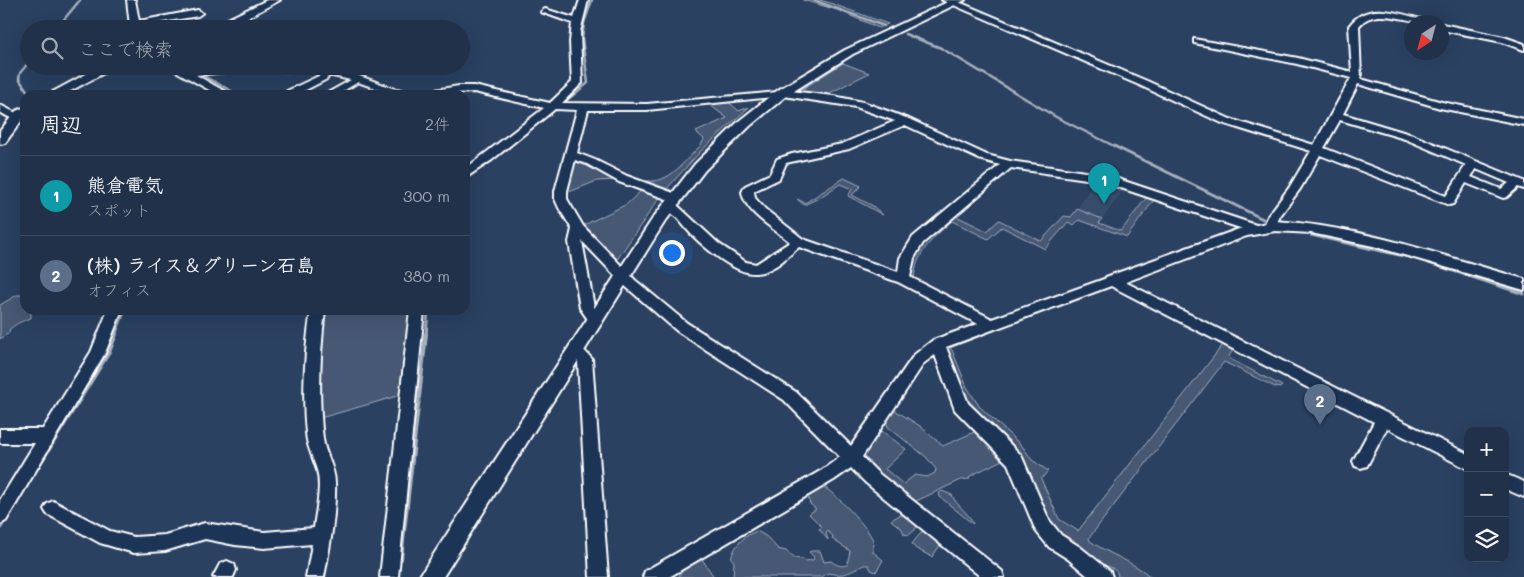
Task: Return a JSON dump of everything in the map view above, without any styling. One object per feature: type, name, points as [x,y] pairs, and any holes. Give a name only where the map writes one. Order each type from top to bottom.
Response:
[{"type":"street","points":[[131,0],[133,20]]},
{"type":"street","points":[[234,20],[275,0]]},
{"type":"street","points":[[470,170],[572,91],[577,83],[575,37],[577,22],[584,0]]},
{"type":"street","points":[[430,577],[688,180],[723,144],[780,94],[849,52],[954,1],[1226,121],[1316,149],[1449,201],[1473,164]]},
{"type":"street","points":[[545,12],[577,22]]},
{"type":"street","points":[[166,20],[198,13]]},
{"type":"street","points":[[652,577],[828,475],[852,458],[919,358],[938,344],[1112,280],[1263,228],[1294,189],[1337,116],[1356,79],[1354,26],[1365,15],[1378,14],[1404,19]]},
{"type":"street","points":[[1449,28],[1504,40],[1524,47]]},
{"type":"street","points":[[1197,41],[1298,61],[1440,105],[1524,122]]},
{"type":"street","points":[[63,90],[93,75]]},
{"type":"street","points":[[189,75],[217,90]]},
{"type":"street","points":[[305,75],[353,82],[380,90]]},
{"type":"street","points":[[340,75],[370,82],[389,90]]},
{"type":"street","points":[[297,90],[322,77]]},
{"type":"street","points":[[338,90],[353,82]]},
{"type":"street","points":[[453,90],[474,90],[552,106],[583,108],[630,108],[780,94],[845,101],[885,113],[968,151],[1009,164],[1102,178],[1263,228],[1311,228],[1375,241],[1524,285]]},
{"type":"street","points":[[0,108],[14,116],[20,114]]},
{"type":"street","points":[[583,108],[562,182],[560,199],[578,229],[630,283],[682,327],[790,396],[872,478],[995,577]]},
{"type":"street","points":[[0,140],[20,116]]},
{"type":"street","points":[[1337,116],[1409,137],[1520,184]]},
{"type":"street","points":[[905,121],[845,147],[792,157],[781,161],[774,176],[750,189],[748,195],[753,203],[771,221],[798,242],[903,279],[990,324]]},
{"type":"street","points":[[570,155],[586,160],[623,179],[645,185],[672,202],[696,231],[717,250],[752,269],[762,267],[798,242]]},
{"type":"street","points":[[903,279],[907,258],[918,240],[1009,164]]},
{"type":"street","points":[[1464,178],[1503,194],[1520,184]]},
{"type":"street","points":[[578,229],[575,242],[586,304],[589,312],[596,320]]},
{"type":"street","points":[[1112,280],[1464,460]]},
{"type":"street","points":[[0,516],[98,353],[113,315]]},
{"type":"street","points":[[315,577],[323,534],[327,484],[326,471],[316,447],[314,431],[313,348],[317,315]]},
{"type":"street","points":[[389,577],[416,315]]},
{"type":"street","points":[[938,344],[961,406],[1016,460],[1042,525],[1048,534],[1102,577]]},
{"type":"street","points":[[576,351],[586,359],[598,577]]},
{"type":"street","points":[[1361,461],[1384,419]]},
{"type":"street","points":[[0,436],[49,436]]},
{"type":"street","points":[[1509,483],[1524,490]]},
{"type":"street","points":[[53,509],[100,537],[125,545],[155,545],[196,532],[206,531],[266,541],[284,541],[323,534]]},
{"type":"shaded area","points":[[803,0],[820,0],[888,24],[879,28],[837,10]]},
{"type":"shaded area","points":[[843,63],[869,73],[824,96],[796,93]]},
{"type":"shaded area","points":[[726,100],[739,111],[749,107],[700,152],[664,192],[625,177],[590,158],[633,178],[656,181],[665,178],[682,165],[701,145],[704,139],[696,132],[727,118],[706,102]]},
{"type":"shaded area","points":[[572,159],[587,162],[618,180],[597,181],[564,194]]},
{"type":"shaded area","points":[[844,178],[861,186],[852,195],[873,206],[883,215],[848,196],[852,189],[840,184],[819,198],[804,205],[797,199],[805,203]]},
{"type":"shaded area","points":[[1095,180],[1126,187],[1102,219],[1077,209]]},
{"type":"shaded area","points":[[644,188],[660,197],[616,261],[580,227],[627,204]]},
{"type":"shaded area","points":[[1149,194],[1156,197],[1127,237],[1079,220],[1074,225],[1068,222],[1045,249],[1002,227],[988,239],[952,221],[932,240],[921,254],[915,271],[914,281],[907,277],[914,250],[952,214],[987,231],[999,220],[1041,241],[1064,216],[1071,217],[1077,209],[1102,219],[1099,223],[1121,231]]},
{"type":"shaded area","points":[[1111,286],[950,348],[967,387],[979,406],[1023,447],[1032,460],[1048,471],[1041,479],[1059,519],[1078,531],[1225,342],[1235,347],[1229,356],[1230,359],[1282,386],[1280,388],[1275,387],[1224,362],[1089,538],[1090,541],[1151,577],[1118,577],[1117,572],[1112,568],[1056,537],[1036,499],[963,402],[944,345]]},
{"type":"shaded area","points":[[20,295],[20,315],[31,315],[31,318],[14,326],[9,330],[10,332],[0,339],[0,305]]},
{"type":"shaded area","points":[[322,315],[411,315],[401,395],[317,419]]},
{"type":"shaded area","points":[[893,409],[920,426],[943,446],[981,429],[1010,456],[970,476],[969,479],[961,480],[912,503],[861,459],[882,431],[906,449],[885,469],[903,484],[915,475],[927,477],[935,473],[936,469],[926,457],[888,427],[886,420]]},
{"type":"shaded area","points":[[821,486],[833,494],[858,519],[870,535],[873,540],[873,552],[883,560],[876,572],[871,570],[869,565],[864,565],[847,573],[828,573],[822,577],[733,577],[734,562],[731,558],[735,549],[744,538],[757,531],[767,537],[778,549],[786,551],[794,558],[806,561],[813,560],[814,557],[809,552],[820,551],[824,562],[831,561],[843,566],[847,565],[850,551],[832,539],[833,536],[827,531],[828,540],[819,529],[822,527],[809,514],[816,509],[810,504],[807,495],[812,494]]},
{"type":"shaded area","points":[[942,491],[952,495],[973,524],[940,497],[939,493]]},
{"type":"shaded area","points":[[900,515],[905,515],[919,521],[915,530],[909,535],[904,534],[902,529],[891,520]]},
{"type":"shaded area","points":[[924,529],[943,541],[932,557],[915,548],[912,544]]},
{"type":"shaded area","points":[[702,559],[714,577],[678,577],[687,566]]},
{"type":"waterway","points":[[63,20],[80,0]]},
{"type":"waterway","points":[[509,147],[588,83],[582,39],[584,23],[592,0]]},
{"type":"waterway","points":[[813,0],[884,26]]},
{"type":"waterway","points":[[905,34],[941,48],[1056,117],[1114,146]]},
{"type":"waterway","points":[[20,73],[19,79],[27,90]]},
{"type":"waterway","points":[[202,75],[230,90]]},
{"type":"waterway","points":[[470,175],[510,146]]},
{"type":"waterway","points":[[1114,146],[1263,219]]},
{"type":"waterway","points":[[1311,235],[1417,259],[1524,294]]},
{"type":"waterway","points":[[115,335],[123,315]]},
{"type":"waterway","points":[[426,335],[428,315]]},
{"type":"waterway","points":[[23,491],[109,352],[116,334]]},
{"type":"waterway","points":[[401,559],[426,334]]},
{"type":"waterway","points":[[0,528],[5,520]]},
{"type":"place","name":"熊倉電気","points":[[1104,204]]},
{"type":"place","name":"(株) ライス＆グリーン石島","points":[[1320,425]]}]
